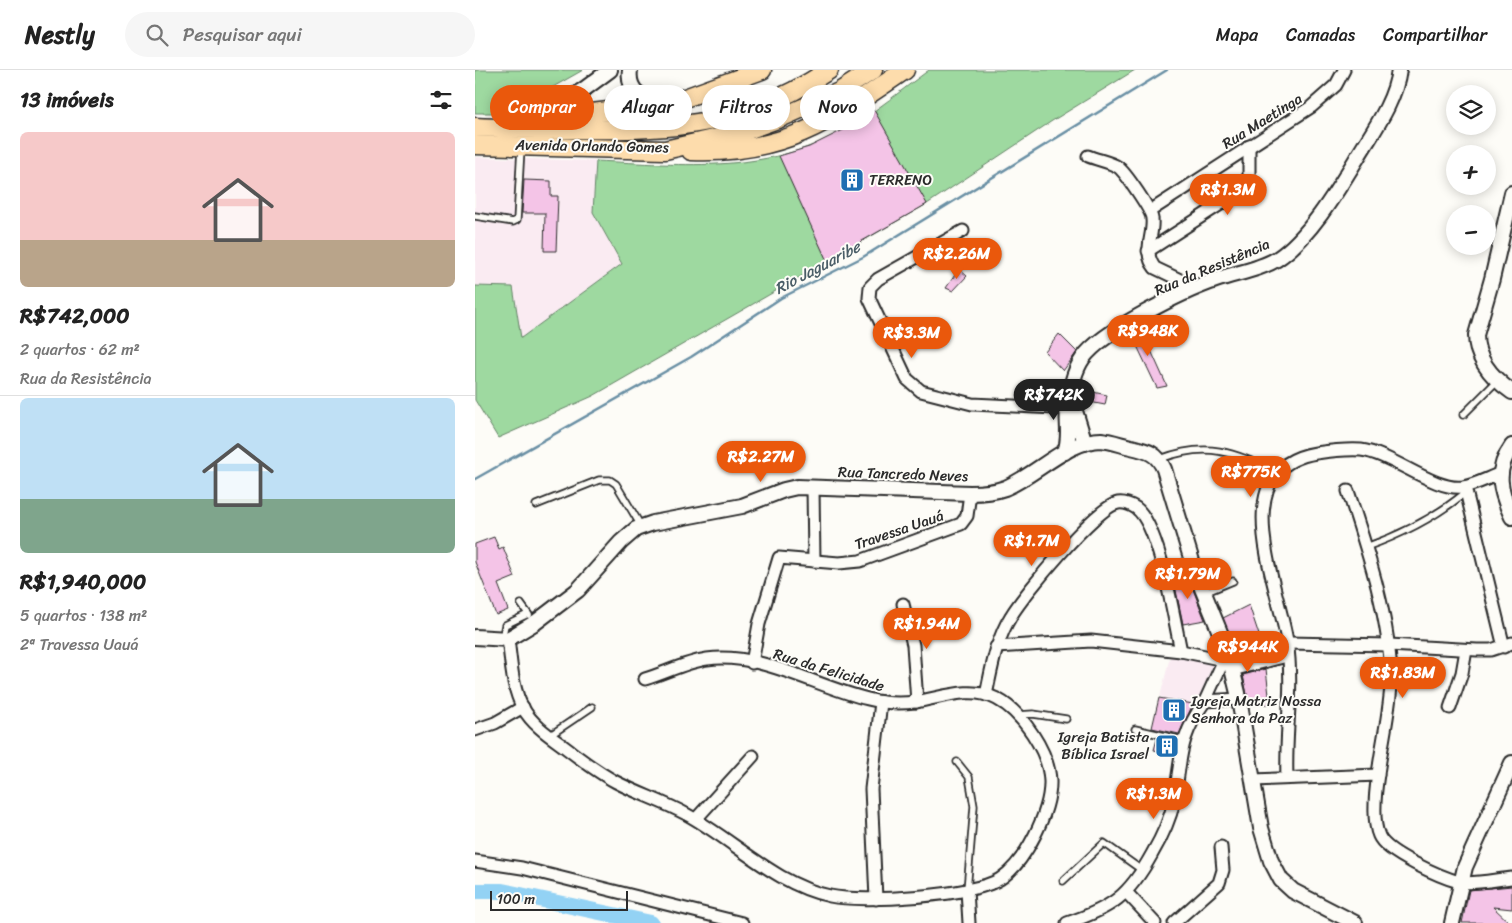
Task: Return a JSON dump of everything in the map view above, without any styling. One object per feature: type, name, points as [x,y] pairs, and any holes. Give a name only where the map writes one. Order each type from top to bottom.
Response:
[{"type":"main road","points":[[692,95],[762,70]]},
{"type":"main road","name":"Avenida Orlando Gomes","points":[[594,129],[644,129],[700,124],[762,106],[787,96],[829,70]]},
{"type":"main road","name":"Avenida Orlando Gomes","points":[[475,145],[665,150],[739,133],[780,118],[839,92],[873,70]]},
{"type":"main road","points":[[665,150],[719,152],[740,150],[763,146],[805,133],[855,106],[905,70]]},
{"type":"main road","name":"Avenida Orlando Gomes","points":[[475,127],[490,128]]},
{"type":"street","points":[[590,85],[610,70]]},
{"type":"street","points":[[630,70],[630,80],[633,85]]},
{"type":"street","name":"Rua Maetinga","points":[[1150,211],[1322,99],[1336,86],[1344,70]]},
{"type":"street","name":"Rua da Resistência","points":[[1065,452],[1070,434],[1071,405],[1077,370],[1090,349],[1133,320],[1197,288],[1266,265],[1294,244],[1328,202],[1375,128],[1395,88],[1399,70]]},
{"type":"street","points":[[1148,251],[1241,191],[1249,176],[1251,167],[1249,146]]},
{"type":"street","points":[[1089,156],[1119,167],[1150,211],[1153,221],[1148,251],[1151,263],[1157,270],[1197,288]]},
{"type":"street","points":[[1512,193],[1492,279],[1475,334],[1483,363],[1495,382],[1512,392]]},
{"type":"street","points":[[963,231],[878,279],[870,287],[869,298],[907,379],[921,391],[955,401],[1071,405]]},
{"type":"street","name":"Rua da Resistência","points":[[1071,405],[1080,434],[1085,443]]},
{"type":"street","points":[[1065,452],[1085,443],[1102,440],[1153,452],[1160,459],[1195,571],[1228,661],[1239,699],[1263,836],[1271,862],[1281,880],[1305,898],[1355,923]]},
{"type":"street","points":[[1512,446],[1504,457],[1499,474],[1501,491],[1512,517]]},
{"type":"street","points":[[1287,777],[1286,751],[1290,679],[1287,656],[1288,643],[1262,517],[1265,494],[1277,472],[1293,460],[1304,455],[1330,451],[1361,450],[1386,457],[1444,484],[1465,489],[1499,474]]},
{"type":"street","name":"Rua Tancredo Neves","points":[[505,639],[532,618],[578,590],[626,536],[641,526],[742,506],[784,490],[813,487],[971,493],[992,492],[1005,488],[1065,452]]},
{"type":"street","points":[[813,487],[814,561]]},
{"type":"street","points":[[1288,643],[1389,645],[1466,650],[1491,650],[1508,645],[1465,489]]},
{"type":"street","points":[[1348,491],[1366,547],[1389,645],[1391,684],[1378,775],[1376,819],[1378,835],[1381,840],[1409,861],[1461,882],[1512,878]]},
{"type":"street","name":"Travessa Uauá","points":[[752,663],[761,616],[779,559],[839,563],[860,561],[955,527],[966,519],[971,493]]},
{"type":"street","points":[[986,695],[996,647],[1011,616],[1028,591],[1063,550],[1116,503],[1125,503],[1135,508],[1147,520],[1159,552],[1181,651]]},
{"type":"street","points":[[903,604],[913,645],[917,702]]},
{"type":"street","points":[[475,637],[505,639],[523,707],[549,736],[616,782],[696,820],[767,867],[805,888],[841,898],[876,899],[967,890],[969,923]]},
{"type":"street","points":[[996,647],[1091,641],[1181,651],[1228,661],[1287,656]]},
{"type":"street","points":[[1450,708],[1462,673],[1466,650]]},
{"type":"street","name":"Rua da Felicidade","points":[[645,679],[710,659],[752,663],[790,673],[839,691],[881,702],[917,702],[951,694],[986,695],[998,699],[1018,715],[1029,730],[1043,757],[1049,776],[1049,794],[1037,830],[1017,863],[997,881],[967,890]]},
{"type":"street","points":[[1067,923],[1109,905],[1127,893],[1143,871],[1169,818],[1183,740],[1190,722],[1205,701],[1228,661]]},
{"type":"street","points":[[1205,701],[1239,699]]},
{"type":"street","points":[[876,899],[871,789],[881,702]]},
{"type":"street","points":[[475,742],[477,729],[523,707]]},
{"type":"street","points":[[696,820],[753,756]]},
{"type":"street","points":[[1452,923],[1470,852],[1512,763]]},
{"type":"street","points":[[1254,780],[1287,777],[1378,775]]},
{"type":"street","points":[[1174,923],[1219,883],[1223,870],[1221,847]]},
{"type":"street","points":[[475,861],[522,868],[742,923]]},
{"type":"street","points":[[1127,893],[1155,923]]},
{"type":"lane","points":[[475,216],[513,222],[517,220],[521,146]]},
{"type":"lane","points":[[1463,415],[1495,382]]},
{"type":"lane","points":[[1160,459],[1180,454],[1221,450],[1234,453],[1277,472]]},
{"type":"lane","points":[[536,505],[599,480],[610,480],[616,484],[641,526]]},
{"type":"lane","points":[[1366,547],[1416,526],[1439,513],[1465,489]]},
{"type":"lane","points":[[1204,593],[1233,581]]},
{"type":"lane","points":[[521,604],[532,618]]},
{"type":"lane","points":[[549,736],[592,707]]},
{"type":"lane","points":[[1018,715],[1033,714],[1066,719]]},
{"type":"lane","points":[[1135,729],[1183,740]]},
{"type":"lane","points":[[957,762],[969,777],[974,806],[967,890]]},
{"type":"lane","points":[[1063,880],[1105,843],[1143,871]]},
{"type":"shaded area","points":[[475,157],[596,161],[593,212],[622,264],[521,339],[513,287],[475,286]]},
{"type":"shaded area","points":[[1171,653],[1215,661],[1195,705],[1160,697]]},
{"type":"green space","points":[[475,70],[583,70],[556,85],[490,85],[490,113],[475,113]]},
{"type":"green space","points":[[929,70],[1135,70],[1052,121],[927,204],[593,396],[498,438],[475,400],[475,286],[513,287],[521,338],[622,264],[593,212],[596,161],[695,165],[759,160],[790,153],[821,142],[844,130],[875,130],[875,111]]},
{"type":"building","name":"TERRENO","points":[[875,112],[927,204],[827,261],[779,156],[809,147],[843,130],[875,130]]},
{"type":"building","points":[[524,180],[551,181],[551,196],[558,196],[556,251],[544,251],[545,213],[522,213]]},
{"type":"building","points":[[959,269],[967,276],[953,291],[946,288]]},
{"type":"building","points":[[1140,326],[1167,386],[1157,388],[1130,331]]},
{"type":"building","points":[[1059,334],[1077,352],[1063,371],[1045,352]]},
{"type":"building","points":[[1088,391],[1107,395],[1105,405],[1084,401]]},
{"type":"building","points":[[494,537],[499,549],[503,547],[515,577],[498,584],[508,610],[496,615],[475,562],[475,544]]},
{"type":"building","points":[[1187,574],[1205,620],[1183,624],[1173,576]]},
{"type":"building","points":[[1249,605],[1261,641],[1258,641],[1262,655],[1239,660],[1223,618]]},
{"type":"building","points":[[1266,669],[1270,704],[1249,705],[1243,675]]},
{"type":"building","points":[[1159,698],[1193,704],[1179,734],[1152,728]]},
{"type":"building","name":"Igreja Batista Bíblica Israel","points":[[1157,739],[1176,743],[1174,754],[1154,750]]},
{"type":"building","points":[[1512,886],[1512,909],[1493,907],[1510,923],[1462,923],[1469,890]]},
{"type":"waterway","name":"Rio Jaguaribe","points":[[475,479],[691,357],[781,298],[863,257],[1167,70]]},
{"type":"waterway","points":[[475,891],[502,891],[651,923]]},
{"type":"place","name":"TERRENO","points":[[852,180]]},
{"type":"place","name":"Igreja Matriz Nossa Senhora da Paz","points":[[1174,710]]},
{"type":"place","name":"Igreja Batista Bíblica Israel","points":[[1167,746]]}]
